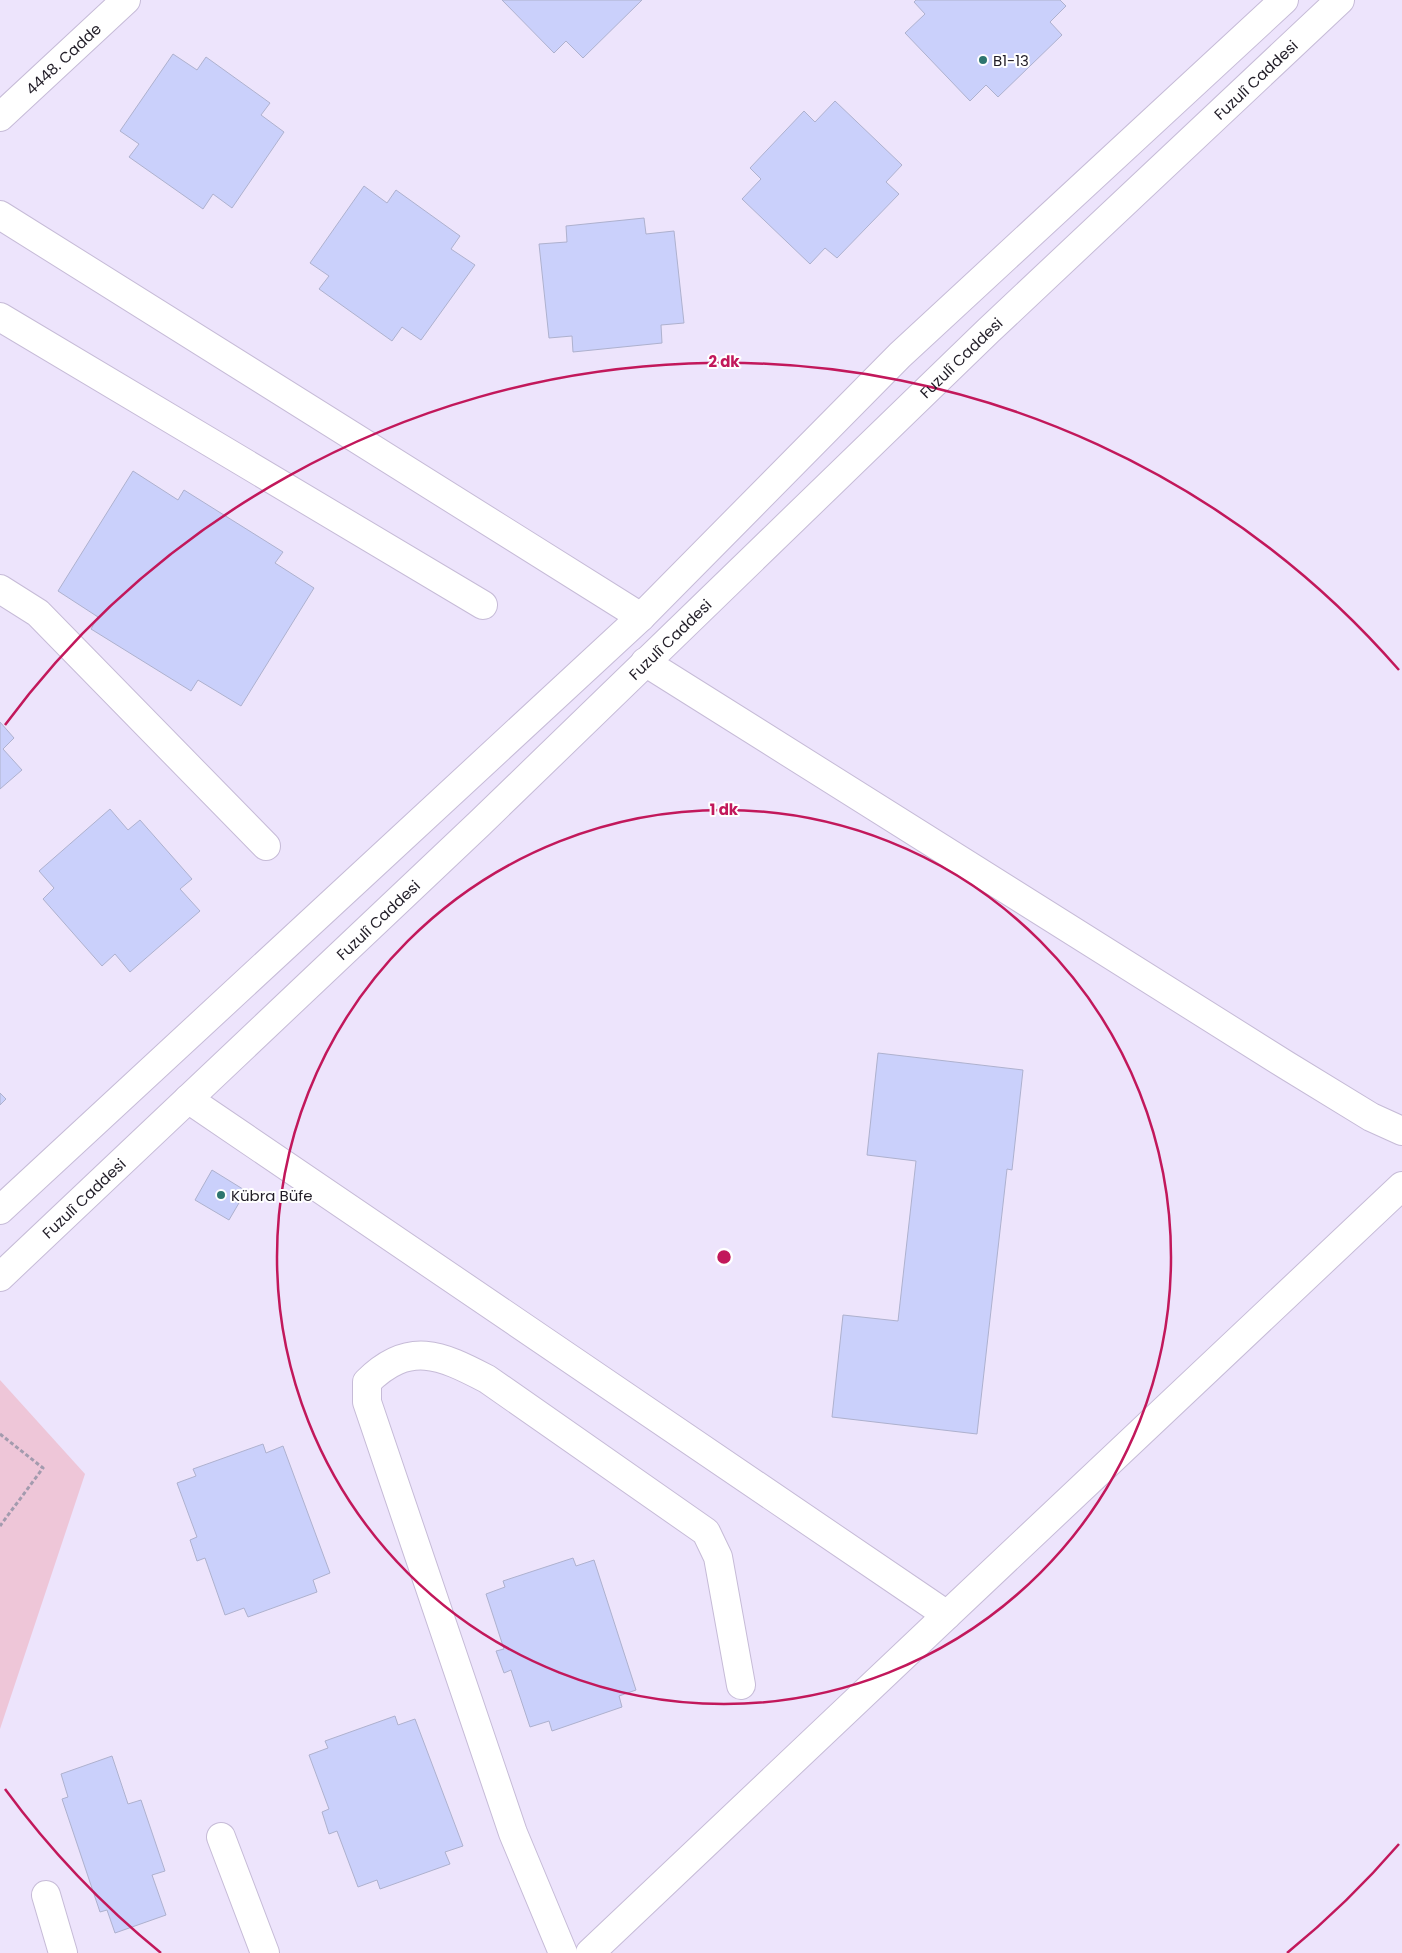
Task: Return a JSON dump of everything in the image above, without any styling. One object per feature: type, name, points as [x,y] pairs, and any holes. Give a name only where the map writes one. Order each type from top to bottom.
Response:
[{"type":"street","name":"4448. Cadde","points":[[0,117],[126,0]]},
{"type":"street","points":[[0,1210],[641,617],[900,355],[1284,0]]},
{"type":"street","name":"Fuzulî Caddesi","points":[[0,1277],[645,662],[988,331],[1340,0]]},
{"type":"street","points":[[0,216],[641,617]]},
{"type":"street","points":[[0,317],[482,605]]},
{"type":"street","points":[[0,589],[38,613],[266,846]]},
{"type":"street","points":[[645,662],[1371,1118],[1402,1132]]},
{"type":"street","points":[[188,1099],[947,1615]]},
{"type":"street","points":[[590,1953],[1402,1186]]},
{"type":"street","points":[[563,1953],[510,1824],[367,1402],[367,1382],[380,1368],[406,1358],[427,1354],[450,1360],[487,1379],[706,1532],[718,1557],[741,1685]]},
{"type":"street","points":[[221,1837],[265,1953]]},
{"type":"street","points":[[46,1895],[63,1953]]},
{"type":"path","points":[[0,1434],[43,1468],[0,1526]]},
{"type":"shaded area","points":[[0,1380],[85,1474],[0,1729]]},
{"type":"building","points":[[502,0],[642,0],[583,58],[566,41],[554,53]]},
{"type":"building","name":"B1-13","points":[[916,0],[1060,0],[1066,6],[1050,22],[1062,35],[998,97],[986,85],[970,101],[905,33],[925,14],[914,2]]},
{"type":"building","points":[[173,54],[197,70],[206,57],[270,103],[261,115],[284,132],[232,208],[213,194],[203,209],[129,157],[139,144],[120,131]]},
{"type":"building","points":[[835,101],[902,165],[886,182],[899,194],[837,258],[825,248],[810,264],[742,199],[761,179],[750,168],[804,111],[815,122]]},
{"type":"building","points":[[364,186],[387,203],[396,190],[460,236],[451,249],[475,265],[421,340],[402,327],[392,341],[319,289],[329,276],[310,263]]},
{"type":"building","points":[[644,218],[646,234],[674,231],[684,323],[661,325],[662,343],[573,352],[572,336],[549,338],[539,244],[567,242],[566,226]]},
{"type":"building","points":[[133,471],[178,500],[184,490],[283,552],[275,563],[314,588],[241,706],[198,680],[191,691],[91,629],[98,617],[58,591]]},
{"type":"building","points":[[0,722],[14,738],[3,749],[22,770],[0,789]]},
{"type":"building","points":[[110,809],[128,830],[140,820],[192,879],[180,889],[200,911],[130,972],[115,954],[102,966],[43,899],[54,888],[39,871]]},
{"type":"building","points":[[878,1053],[1023,1070],[1012,1170],[1007,1169],[977,1434],[832,1417],[843,1315],[898,1321],[916,1161],[867,1155]]},
{"type":"building","points":[[0,1093],[6,1099],[0,1105]]},
{"type":"building","name":"Kübra Büfe","points":[[212,1170],[246,1191],[229,1220],[195,1200]]},
{"type":"building","points":[[263,1444],[266,1453],[283,1446],[330,1573],[313,1580],[317,1592],[248,1617],[244,1608],[225,1615],[205,1558],[197,1561],[190,1540],[197,1537],[177,1483],[196,1476],[193,1469]]},
{"type":"building","points":[[573,1558],[576,1566],[594,1560],[636,1690],[619,1696],[622,1707],[552,1731],[549,1721],[530,1727],[511,1670],[504,1673],[496,1651],[504,1649],[486,1594],[505,1587],[503,1581]]},
{"type":"building","points":[[395,1716],[398,1725],[415,1719],[463,1846],[445,1852],[450,1864],[380,1889],[377,1880],[358,1887],[337,1831],[329,1834],[322,1812],[329,1809],[309,1755],[328,1748],[325,1741]]},
{"type":"building","points":[[112,1756],[128,1804],[141,1800],[165,1871],[152,1875],[166,1915],[115,1933],[107,1910],[100,1912],[62,1799],[68,1797],[61,1774]]},
{"type":"place","name":"B1-13","points":[[983,60]]},
{"type":"place","name":"Kübra Büfe","points":[[221,1195]]}]
